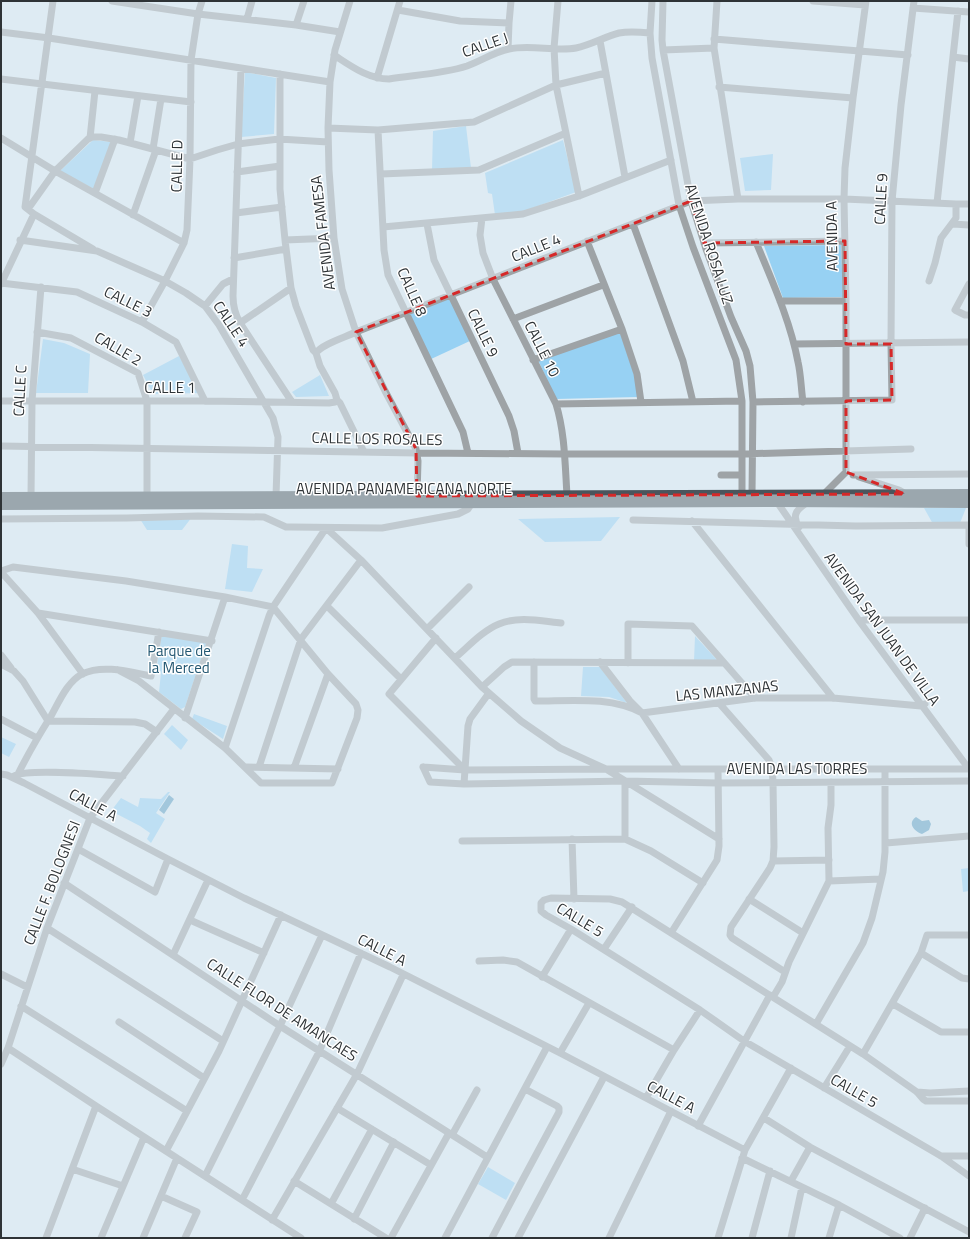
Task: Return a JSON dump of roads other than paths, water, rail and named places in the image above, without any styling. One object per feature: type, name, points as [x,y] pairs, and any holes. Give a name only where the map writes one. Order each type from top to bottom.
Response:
[{"type":"highway","name":"AVENIDA PANAMERICANA NORTE","points":[[1,497],[969,494]]},
{"type":"highway","name":"AVENIDA PANAMERICANA NORTE","points":[[1,505],[969,502]]},
{"type":"street","points":[[53,1],[25,207],[97,251]]},
{"type":"street","points":[[112,1],[198,14],[296,25],[340,32]]},
{"type":"street","name":"CALLE D","points":[[142,322],[184,244],[188,219],[191,60],[198,14],[202,1]]},
{"type":"street","points":[[247,19],[252,1]]},
{"type":"street","points":[[296,25],[304,1]]},
{"type":"street","name":"AVENIDA FAMESA","points":[[350,1],[334,55],[330,82],[328,142],[330,198],[334,238],[342,289],[356,332],[417,453],[417,496]]},
{"type":"street","points":[[377,78],[400,1]]},
{"type":"street","points":[[508,49],[511,1]]},
{"type":"street","points":[[558,1],[554,48],[556,85],[579,196]]},
{"type":"street","name":"AVENIDA ROSA LUZ","points":[[652,1],[650,33],[652,58],[679,205],[704,277],[736,360],[742,401],[742,494]]},
{"type":"street","name":"AVENIDA ROSA LUZ","points":[[663,1],[663,50],[691,202],[704,243],[731,317],[746,351],[750,366],[753,402],[752,494]]},
{"type":"street","points":[[717,1],[714,48],[738,199]]},
{"type":"street","points":[[814,1],[865,3]]},
{"type":"street","name":"AVENIDA A","points":[[846,472],[845,168],[865,3]]},
{"type":"street","points":[[914,4],[969,12]]},
{"type":"street","name":"CALLE 9","points":[[846,401],[892,400],[892,201],[901,105],[914,4]]},
{"type":"street","points":[[398,10],[460,21],[509,23]]},
{"type":"street","points":[[937,203],[958,11]]},
{"type":"street","points":[[1,32],[49,38],[330,82]]},
{"type":"street","name":"CALLE J","points":[[334,55],[366,75],[389,79],[458,68],[508,49],[526,47],[576,48],[625,32],[650,33]]},
{"type":"street","points":[[714,39],[908,55]]},
{"type":"street","points":[[600,41],[625,177]]},
{"type":"street","points":[[663,50],[714,48]]},
{"type":"street","points":[[952,57],[969,59]]},
{"type":"street","points":[[241,68],[233,279],[235,314],[292,402]]},
{"type":"street","points":[[328,128],[378,130],[474,122],[556,85],[606,73]]},
{"type":"street","points":[[280,74],[279,139],[282,207],[291,288],[301,320],[313,350],[316,353],[317,360],[364,452]]},
{"type":"street","points":[[1,80],[190,102]]},
{"type":"street","points":[[719,87],[853,98]]},
{"type":"street","points":[[90,138],[95,91]]},
{"type":"street","points":[[130,143],[138,96]]},
{"type":"street","points":[[133,215],[155,150],[161,99]]},
{"type":"street","name":"CALLE 8","points":[[378,130],[384,250],[388,275],[463,432],[468,453]]},
{"type":"street","points":[[381,174],[479,170],[566,133]]},
{"type":"street","points":[[1,284],[31,211],[55,171],[90,138],[101,137],[115,139],[190,159],[238,144],[279,139],[328,142]]},
{"type":"street","points":[[1,138],[55,171],[184,244]]},
{"type":"street","points":[[95,194],[115,139]]},
{"type":"street","points":[[383,227],[523,214],[579,196],[671,160]]},
{"type":"street","points":[[237,172],[280,166]]},
{"type":"street","name":"CALLE 4","points":[[316,353],[328,344],[356,332],[679,205],[691,202],[738,199],[844,199],[969,204]]},
{"type":"street","points":[[929,281],[941,238],[956,218],[956,204]]},
{"type":"street","points":[[236,213],[282,207]]},
{"type":"street","name":"CALLE 10","points":[[482,218],[480,235],[482,253],[493,279],[556,404],[560,416],[567,495]]},
{"type":"street","name":"CALLE 9","points":[[427,224],[434,260],[510,416],[518,453]]},
{"type":"street","points":[[633,224],[683,361],[693,402]]},
{"type":"street","points":[[953,224],[969,225]]},
{"type":"street","points":[[285,240],[334,238]]},
{"type":"street","name":"CALLE 4","points":[[20,240],[97,251],[165,281],[205,306],[219,325],[273,418],[276,427],[278,450],[276,496]]},
{"type":"street","points":[[704,243],[845,241]]},
{"type":"street","points":[[587,242],[603,285],[622,329],[637,374],[641,402]]},
{"type":"street","points":[[756,242],[780,302],[794,344],[803,402]]},
{"type":"street","points":[[234,258],[286,250]]},
{"type":"street","points":[[205,306],[223,284],[233,279]]},
{"type":"street","name":"CALLE 3","points":[[1,284],[77,292],[142,322],[176,342],[204,401]]},
{"type":"street","points":[[969,284],[955,310],[965,315],[969,315]]},
{"type":"street","points":[[513,319],[603,285]]},
{"type":"street","name":"CALLE C","points":[[31,497],[32,401],[41,288]]},
{"type":"street","points":[[240,323],[291,288]]},
{"type":"street","points":[[780,302],[846,300]]},
{"type":"street","points":[[533,360],[622,329]]},
{"type":"street","name":"CALLE 2","points":[[37,332],[71,338],[138,373],[147,401],[147,497]]},
{"type":"street","points":[[794,344],[969,342]]},
{"type":"street","name":"CALLE 1","points":[[1,401],[204,401],[329,403],[337,400]]},
{"type":"street","points":[[556,404],[742,401]]},
{"type":"street","points":[[753,402],[846,401]]},
{"type":"street","name":"CALLE LOS ROSALES","points":[[1,446],[564,454],[742,454],[846,450],[911,450]]},
{"type":"street","points":[[824,494],[846,472],[899,490],[905,494]]},
{"type":"street","points":[[853,475],[969,474]]},
{"type":"street","points":[[722,475],[742,475]]},
{"type":"street","name":"AVENIDA SAN JUAN DE VILLA","points":[[777,502],[969,769]]},
{"type":"street","points":[[795,525],[796,515],[800,508],[808,502]]},
{"type":"street","points":[[1,519],[198,516],[264,517],[286,526],[382,528],[458,514],[468,509],[472,504]]},
{"type":"street","points":[[633,520],[795,525],[969,525],[969,544]]},
{"type":"street","points":[[692,521],[833,698]]},
{"type":"street","points":[[326,528],[361,560],[482,687],[522,721],[560,748],[606,769],[719,839]]},
{"type":"street","points":[[225,748],[273,607],[326,528]]},
{"type":"street","points":[[259,767],[301,639],[361,560]]},
{"type":"street","points":[[82,674],[38,613],[1,571],[13,567],[126,581],[225,597],[273,607],[301,639],[328,674],[356,704],[358,710],[357,718],[332,783],[261,783],[225,748],[174,710],[139,681],[118,670]]},
{"type":"street","points":[[427,629],[469,587]]},
{"type":"street","points":[[185,718],[212,641],[225,597]]},
{"type":"street","points":[[327,606],[401,679]]},
{"type":"street","points":[[38,613],[212,641]]},
{"type":"street","points":[[455,658],[487,631],[499,624],[510,621],[527,620],[561,623]]},
{"type":"street","points":[[862,621],[969,620]]},
{"type":"street","points":[[628,662],[628,624],[692,626],[755,698]]},
{"type":"street","points":[[8,776],[48,721],[71,683],[82,674],[103,670],[118,670],[151,676],[159,632]]},
{"type":"street","points":[[436,638],[389,694],[465,770]]},
{"type":"street","points":[[1,655],[26,686],[48,721]]},
{"type":"street","points":[[482,687],[512,662],[724,663]]},
{"type":"street","name":"LAS MANZANAS","points":[[534,662],[534,700],[612,703],[632,708],[642,713],[755,698],[833,698],[923,705]]},
{"type":"street","points":[[600,662],[630,701],[642,713],[679,769]]},
{"type":"street","points":[[1,664],[14,671]]},
{"type":"street","points":[[294,768],[328,674]]},
{"type":"street","points":[[464,784],[468,726],[470,719],[489,693]]},
{"type":"street","points":[[719,703],[769,760],[772,768],[773,782],[774,847],[772,861],[770,868],[731,927],[729,932],[730,937],[785,972]]},
{"type":"street","name":"AVENIDA SAN JUAN DE VILLA","points":[[923,705],[969,762]]},
{"type":"street","name":"CALLE F. BOLOGNESI","points":[[1,1064],[8,1048],[47,928],[90,818],[174,710]]},
{"type":"street","points":[[1,719],[36,738]]},
{"type":"street","points":[[48,721],[135,722],[145,724],[157,732]]},
{"type":"street","points":[[246,767],[338,769]]},
{"type":"street","name":"AVENIDA LAS TORRES","points":[[969,769],[772,768],[465,770],[423,767],[430,782],[464,784],[969,781]]},
{"type":"street","name":"CALLE A","points":[[1,768],[8,776],[208,880],[361,953],[560,1053],[745,1150]]},
{"type":"street","points":[[671,933],[717,860],[719,851],[718,769]]},
{"type":"street","points":[[816,1024],[867,934],[881,879],[886,843],[885,769]]},
{"type":"street","points":[[8,776],[44,773],[123,776]]},
{"type":"street","points":[[625,782],[625,839]]},
{"type":"street","points":[[698,1126],[744,1041],[782,982],[803,933],[829,881],[828,828],[831,782]]},
{"type":"street","points":[[886,843],[969,836]]},
{"type":"street","points":[[572,839],[574,899]]},
{"type":"street","points":[[462,841],[625,839],[651,851],[702,883]]},
{"type":"street","points":[[78,848],[155,892],[168,859]]},
{"type":"street","points":[[772,861],[829,860]]},
{"type":"street","points":[[829,881],[881,879]]},
{"type":"street","points":[[173,955],[208,880]]},
{"type":"street","name":"CALLE FLOR DE AMANCAES","points":[[64,883],[319,1052],[357,1074],[487,1157]]},
{"type":"street","name":"CALLE 5","points":[[969,1101],[926,1101],[917,1092],[863,1054],[622,902],[610,899],[547,898],[542,901],[540,906],[543,912],[571,928],[700,1010],[744,1041],[940,1156],[969,1176]]},
{"type":"street","points":[[749,899],[803,933]]},
{"type":"street","points":[[604,949],[632,908]]},
{"type":"street","points":[[166,1151],[223,1041],[281,916]]},
{"type":"street","points":[[190,920],[264,953]]},
{"type":"street","points":[[47,928],[223,1041]]},
{"type":"street","points":[[542,977],[571,928]]},
{"type":"street","points":[[205,1176],[280,1026],[322,935]]},
{"type":"street","points":[[863,1054],[921,953],[927,935],[969,935]]},
{"type":"street","points":[[242,1200],[319,1052],[361,953]]},
{"type":"street","points":[[921,953],[962,978],[969,979]]},
{"type":"street","points":[[479,960],[512,961],[674,1050]]},
{"type":"street","points":[[1,974],[27,987]]},
{"type":"street","points":[[272,1220],[357,1074],[403,975]]},
{"type":"street","points":[[560,1053],[589,1003]]},
{"type":"street","points":[[893,1004],[941,1032],[969,1032]]},
{"type":"street","points":[[21,1006],[187,1111]]},
{"type":"street","points":[[646,1098],[674,1050],[700,1010]]},
{"type":"street","points":[[119,1022],[204,1078]]},
{"type":"street","points":[[824,1088],[850,1046]]},
{"type":"street","points":[[445,1238],[547,1047]]},
{"type":"street","points":[[8,1048],[301,1238]]},
{"type":"street","points":[[720,1237],[745,1150],[791,1068]]},
{"type":"street","points":[[518,1238],[604,1077]]},
{"type":"street","points":[[492,1238],[522,1179],[559,1112],[559,1108],[557,1106],[525,1089]]},
{"type":"street","points":[[391,1238],[431,1165],[477,1090]]},
{"type":"street","points":[[917,1092],[930,1093],[969,1091]]},
{"type":"street","points":[[46,1238],[96,1106]]},
{"type":"street","points":[[337,1108],[431,1165]]},
{"type":"street","points":[[609,1238],[671,1111]]},
{"type":"street","points":[[764,1118],[810,1147],[969,1232]]},
{"type":"street","points":[[331,1204],[372,1129]]},
{"type":"street","points":[[101,1238],[144,1137]]},
{"type":"street","points":[[354,1218],[394,1142]]},
{"type":"street","points":[[791,1181],[810,1147]]},
{"type":"street","points":[[940,1156],[969,1156]]},
{"type":"street","points":[[143,1238],[177,1158]]},
{"type":"street","points":[[742,1158],[839,1205],[887,1235],[900,1238]]},
{"type":"street","points":[[72,1169],[123,1186]]},
{"type":"street","points":[[752,1238],[770,1171]]},
{"type":"street","points":[[294,1181],[386,1238]]},
{"type":"street","points":[[791,1238],[802,1187]]},
{"type":"street","points":[[161,1196],[197,1212],[186,1238]]},
{"type":"street","points":[[829,1238],[839,1205]]},
{"type":"street","points":[[910,1238],[925,1208]]},
{"type":"park label","name":"Parque de la Merced","points":[[179,660]]}]
